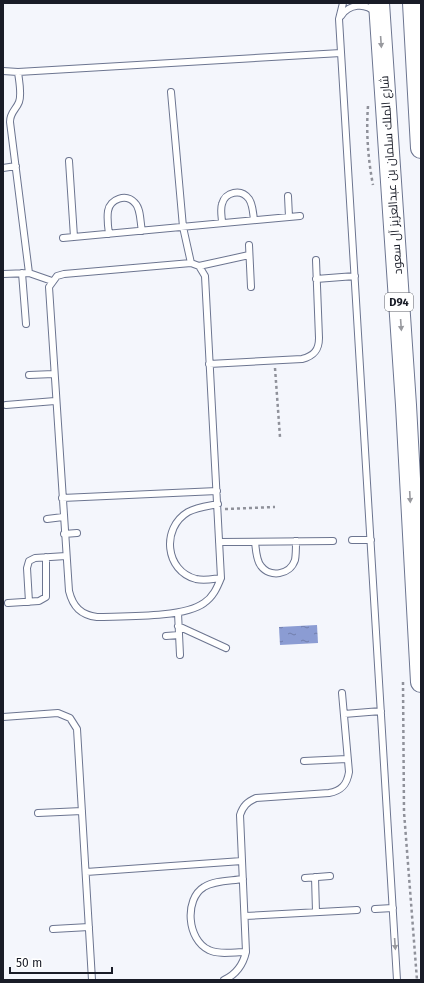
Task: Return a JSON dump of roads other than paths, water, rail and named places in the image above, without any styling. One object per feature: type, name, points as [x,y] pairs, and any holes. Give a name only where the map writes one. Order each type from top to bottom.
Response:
[{"type":"main road","points":[[413,3],[421,148]]},
{"type":"main road","name":"شارع الملك سلمان بن عبدالعزيز آل سعود","points":[[379,11],[406,405],[408,469],[421,682]]},
{"type":"main road","points":[[408,469],[411,456],[421,435]]},
{"type":"lane","points":[[343,3],[339,19],[397,980]]},
{"type":"lane","points":[[339,19],[346,10],[356,6],[379,11]]},
{"type":"lane","points":[[3,71],[18,72],[341,53]]},
{"type":"lane","points":[[18,72],[19,102],[10,118],[29,273]]},
{"type":"lane","points":[[171,92],[183,227],[191,263]]},
{"type":"lane","points":[[68,161],[74,237]]},
{"type":"lane","points":[[3,168],[16,166]]},
{"type":"lane","points":[[222,223],[221,206],[229,195],[235,193],[248,197],[254,220]]},
{"type":"lane","points":[[288,196],[289,217]]},
{"type":"lane","points":[[109,234],[108,211],[110,205],[115,200],[122,198],[129,199],[135,203],[138,209],[142,231]]},
{"type":"lane","points":[[63,238],[300,216]]},
{"type":"lane","points":[[249,245],[251,287]]},
{"type":"lane","points":[[199,266],[205,276],[221,578],[212,596],[197,608],[178,612],[97,617],[86,616],[78,610],[71,601],[66,556],[48,292],[52,281],[57,276],[64,274],[191,263],[199,266],[249,255]]},
{"type":"lane","points":[[209,364],[302,359],[310,357],[316,353],[319,346],[316,260]]},
{"type":"lane","points":[[3,274],[29,273],[52,281]]},
{"type":"lane","points":[[22,274],[26,324]]},
{"type":"lane","points":[[316,279],[355,276]]},
{"type":"lane","points":[[29,375],[54,374]]},
{"type":"lane","points":[[6,404],[56,401]]},
{"type":"lane","points":[[62,498],[217,491]]},
{"type":"lane","points":[[218,507],[197,508],[181,518],[171,534],[170,543],[174,561],[186,575],[204,581],[221,578]]},
{"type":"lane","points":[[47,519],[63,517]]},
{"type":"lane","points":[[64,534],[77,533]]},
{"type":"lane","points":[[352,540],[371,540]]},
{"type":"lane","points":[[255,542],[258,561],[261,567],[271,573],[277,574],[289,569],[293,565],[295,559],[296,541]]},
{"type":"lane","points":[[219,542],[333,541]]},
{"type":"lane","points":[[29,602],[27,565],[32,559],[66,556]]},
{"type":"lane","points":[[8,603],[43,600],[46,597],[46,557]]},
{"type":"lane","points":[[178,612],[180,655]]},
{"type":"lane","points":[[178,626],[226,648]]},
{"type":"lane","points":[[166,636],[179,635]]},
{"type":"lane","points":[[224,980],[238,970],[244,961],[246,952],[239,823],[243,807],[249,801],[256,798],[337,792],[343,787],[347,780],[348,759],[342,693]]},
{"type":"lane","points":[[344,714],[381,711]]},
{"type":"lane","points":[[3,717],[58,713],[70,718],[77,729],[92,980]]},
{"type":"lane","points":[[304,761],[348,759]]},
{"type":"lane","points":[[38,813],[82,811]]},
{"type":"lane","points":[[86,872],[242,861]]},
{"type":"lane","points":[[306,878],[330,876]]},
{"type":"lane","points":[[315,877],[316,912]]},
{"type":"lane","points":[[243,879],[216,882],[203,887],[194,898],[192,912],[194,935],[203,946],[216,952],[246,952]]},
{"type":"lane","points":[[375,909],[393,908]]},
{"type":"lane","points":[[245,916],[357,910]]},
{"type":"lane","points":[[53,929],[89,927]]},
{"type":"water","points":[[317,625],[318,643],[280,645],[279,627]]}]
